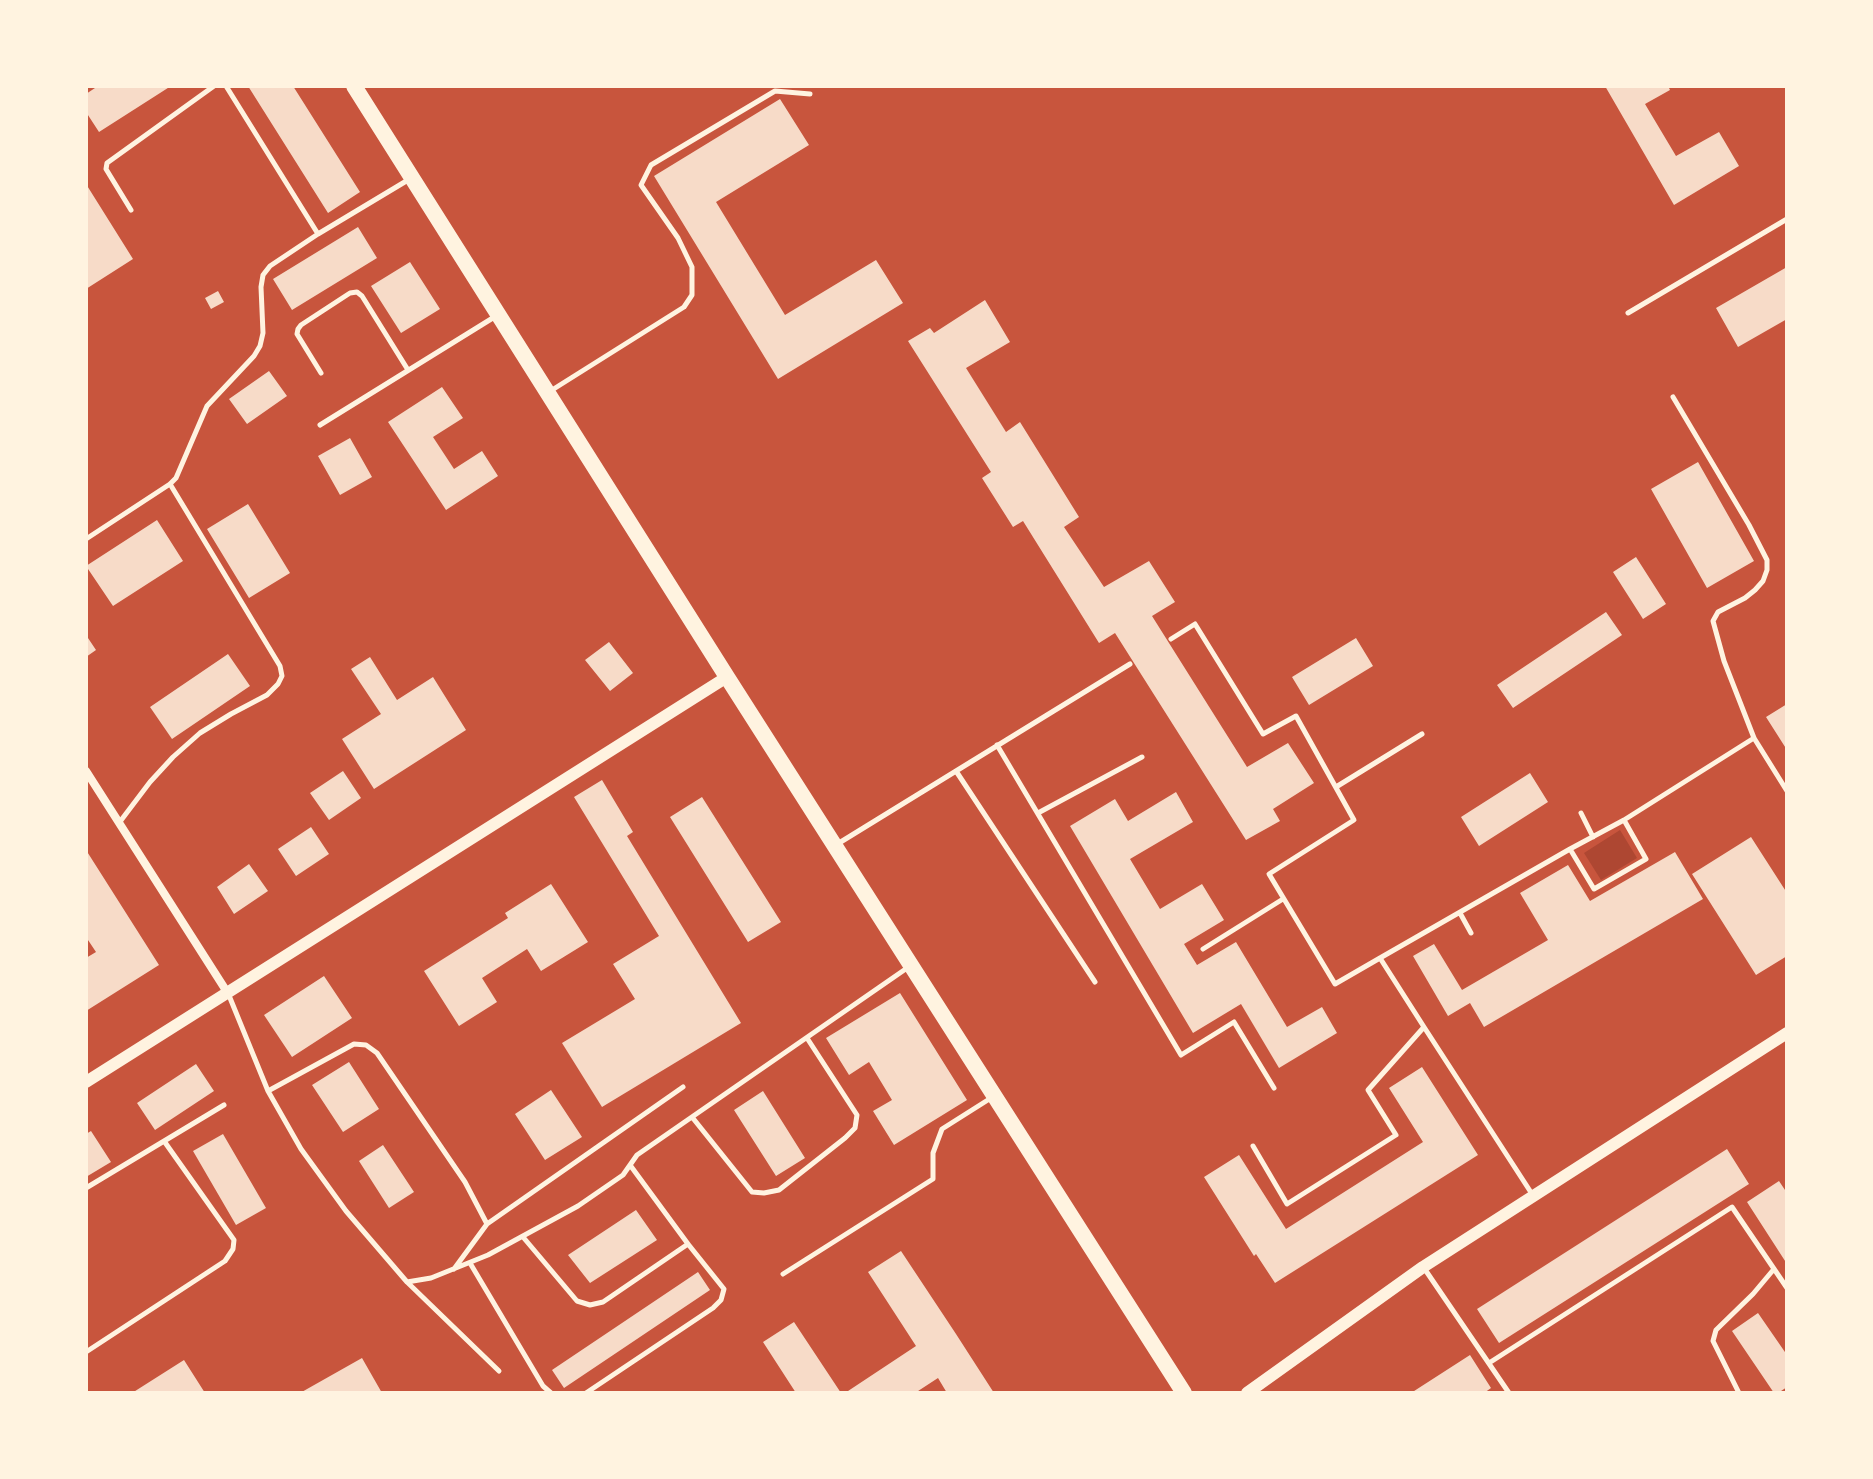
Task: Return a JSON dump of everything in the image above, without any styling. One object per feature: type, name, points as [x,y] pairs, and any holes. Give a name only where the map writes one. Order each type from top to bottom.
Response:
[{"type":"main road","points":[[354,86],[1184,1393]]},
{"type":"street","points":[[86,1082],[727,677]]},
{"type":"street","points":[[86,771],[227,992]]},
{"type":"street","points":[[1247,1393],[1423,1267],[1787,1033]]},
{"type":"lane","points":[[131,210],[106,169],[107,163],[214,86]]},
{"type":"lane","points":[[226,86],[318,234]]},
{"type":"lane","points":[[547,393],[684,307],[692,295],[692,267],[678,238],[641,185],[651,165],[775,91],[810,94]]},
{"type":"lane","points":[[86,539],[176,478],[207,406],[260,346],[263,333],[261,287],[263,275],[270,266],[412,178]]},
{"type":"lane","points":[[1628,313],[1787,219]]},
{"type":"lane","points":[[321,373],[297,334],[298,329],[350,293],[357,292],[408,370]]},
{"type":"lane","points":[[320,425],[498,314]]},
{"type":"lane","points":[[1673,397],[1767,560],[1763,581],[1755,590],[1718,612],[1713,621],[1724,661],[1754,738],[1787,791]]},
{"type":"lane","points":[[119,823],[173,757],[200,733],[267,695],[282,676],[280,666],[170,484]]},
{"type":"lane","points":[[1171,639],[1195,624],[1263,734],[1296,716],[1354,820],[1269,874],[1335,984],[1624,820],[1754,738]]},
{"type":"lane","points":[[834,845],[1130,664]]},
{"type":"lane","points":[[1336,787],[1422,734]]},
{"type":"lane","points":[[997,745],[1181,1055],[1234,1022],[1274,1088]]},
{"type":"lane","points":[[1038,813],[1142,757]]},
{"type":"lane","points":[[956,771],[1095,982]]},
{"type":"lane","points":[[1581,813],[1593,837]]},
{"type":"lane","points":[[1570,849],[1594,889],[1646,859],[1624,820]]},
{"type":"lane","points":[[1203,949],[1284,899]]},
{"type":"lane","points":[[1460,913],[1471,933]]},
{"type":"lane","points":[[1380,958],[1534,1196]]},
{"type":"lane","points":[[407,1282],[431,1278],[470,1263],[578,1206],[623,1175],[637,1155],[911,965]]},
{"type":"lane","points":[[227,992],[268,1091],[301,1149],[346,1211],[407,1282],[499,1371]]},
{"type":"lane","points":[[1253,1146],[1287,1204],[1396,1135],[1368,1090],[1424,1027]]},
{"type":"lane","points":[[692,1117],[752,1192],[779,1190],[855,1128],[857,1115],[807,1038]]},
{"type":"lane","points":[[268,1091],[354,1044],[366,1045],[377,1053],[465,1182],[487,1224]]},
{"type":"lane","points":[[453,1270],[487,1224],[683,1087]]},
{"type":"lane","points":[[783,1274],[933,1179],[933,1153],[942,1129],[994,1096]]},
{"type":"lane","points":[[86,1188],[224,1105]]},
{"type":"lane","points":[[86,1352],[225,1261],[233,1249],[234,1240],[164,1141]]},
{"type":"lane","points":[[586,1393],[713,1308],[721,1300],[724,1289],[630,1165]]},
{"type":"lane","points":[[1489,1363],[1732,1207],[1787,1288]]},
{"type":"lane","points":[[523,1237],[577,1301],[590,1305],[603,1302],[688,1244]]},
{"type":"lane","points":[[470,1263],[543,1386],[551,1393]]},
{"type":"lane","points":[[1423,1267],[1509,1393]]},
{"type":"lane","points":[[1739,1393],[1713,1341],[1716,1330],[1774,1269]]},
{"type":"shaded area","points":[[1620,830],[1637,858],[1601,880],[1584,853]]},
{"type":"building","points":[[98,86],[171,86],[99,132],[86,112],[86,94]]},
{"type":"building","points":[[248,86],[293,86],[360,192],[328,213]]},
{"type":"building","points":[[1605,86],[1668,86],[1670,90],[1645,104],[1676,156],[1719,132],[1739,166],[1674,205]]},
{"type":"building","points":[[780,99],[809,145],[716,202],[785,315],[876,260],[903,303],[778,379],[654,176]]},
{"type":"building","points":[[86,184],[133,259],[86,289]]},
{"type":"building","points":[[358,227],[377,258],[292,310],[273,279]]},
{"type":"building","points":[[410,262],[440,309],[401,333],[371,286]]},
{"type":"building","points":[[1787,267],[1787,319],[1738,347],[1716,308]]},
{"type":"building","points":[[218,291],[224,302],[211,309],[205,298]]},
{"type":"building","points":[[985,300],[1010,342],[966,368],[1006,432],[1020,422],[1079,517],[1064,527],[1104,587],[1149,561],[1175,602],[1152,616],[1247,767],[1288,743],[1314,783],[1273,809],[1280,821],[1246,840],[1115,633],[1099,643],[1023,521],[1013,527],[982,478],[991,472],[908,341],[930,328],[934,333]]},
{"type":"building","points":[[269,371],[287,396],[247,424],[229,399]]},
{"type":"building","points":[[442,387],[463,418],[433,437],[454,469],[482,451],[498,476],[446,510],[388,422]]},
{"type":"building","points":[[350,438],[372,477],[340,495],[318,456]]},
{"type":"building","points":[[1698,462],[1754,561],[1707,588],[1651,489]]},
{"type":"building","points":[[248,504],[290,573],[249,598],[207,529]]},
{"type":"building","points":[[157,520],[183,561],[113,606],[86,566]]},
{"type":"building","points":[[1636,557],[1666,604],[1643,619],[1613,572]]},
{"type":"building","points":[[1606,612],[1622,635],[1513,708],[1497,685]]},
{"type":"building","points":[[86,635],[96,650],[86,657]]},
{"type":"building","points":[[1356,638],[1373,666],[1309,705],[1292,677]]},
{"type":"building","points":[[609,642],[633,673],[610,691],[585,660]]},
{"type":"building","points":[[228,654],[250,686],[172,739],[150,707]]},
{"type":"building","points":[[370,657],[397,700],[433,677],[466,730],[374,789],[342,739],[381,714],[351,669]]},
{"type":"building","points":[[1787,704],[1787,750],[1766,717]]},
{"type":"building","points":[[343,771],[361,798],[329,820],[310,793]]},
{"type":"building","points":[[1530,773],[1548,802],[1479,846],[1461,817]]},
{"type":"building","points":[[602,780],[633,832],[627,836],[741,1023],[602,1107],[562,1043],[635,999],[613,964],[659,936],[574,797]]},
{"type":"building","points":[[1176,792],[1193,822],[1130,859],[1160,909],[1202,884],[1224,920],[1184,944],[1197,965],[1236,942],[1287,1027],[1322,1007],[1337,1033],[1279,1068],[1241,1004],[1193,1033],[1070,826],[1115,799],[1128,821]]},
{"type":"building","points":[[702,797],[781,922],[748,942],[670,817]]},
{"type":"building","points":[[311,827],[329,854],[296,876],[278,849]]},
{"type":"building","points":[[1751,837],[1787,893],[1787,956],[1756,975],[1692,874]]},
{"type":"building","points":[[86,850],[159,965],[86,1011],[86,958],[96,952],[86,937]]},
{"type":"building","points":[[1675,852],[1703,899],[1484,1027],[1470,1003],[1448,1016],[1413,956],[1434,944],[1462,990],[1548,940],[1520,893],[1568,865],[1590,901]]},
{"type":"building","points":[[249,864],[268,891],[234,914],[217,887]]},
{"type":"building","points":[[551,884],[588,942],[541,971],[527,949],[482,978],[497,1002],[459,1026],[424,971],[508,918],[505,913]]},
{"type":"building","points":[[324,976],[352,1018],[292,1057],[264,1015]]},
{"type":"building","points":[[900,993],[967,1100],[894,1145],[873,1111],[892,1100],[869,1062],[849,1075],[826,1038]]},
{"type":"building","points":[[349,1062],[379,1109],[343,1132],[312,1085]]},
{"type":"building","points":[[196,1064],[214,1091],[155,1130],[137,1103]]},
{"type":"building","points":[[1422,1067],[1478,1155],[1275,1283],[1256,1254],[1254,1256],[1204,1177],[1239,1155],[1286,1229],[1423,1142],[1389,1088]]},
{"type":"building","points":[[551,1090],[582,1137],[545,1160],[515,1114]]},
{"type":"building","points":[[763,1091],[805,1158],[776,1176],[734,1110]]},
{"type":"building","points":[[91,1131],[111,1162],[86,1177],[86,1134]]},
{"type":"building","points":[[223,1134],[266,1208],[236,1225],[193,1151]]},
{"type":"building","points":[[383,1145],[414,1192],[389,1208],[359,1161]]},
{"type":"building","points":[[1727,1149],[1749,1184],[1499,1343],[1477,1309]]},
{"type":"building","points":[[1779,1181],[1787,1193],[1787,1264],[1747,1202]]},
{"type":"building","points":[[636,1210],[657,1240],[590,1283],[568,1255]]},
{"type":"building","points":[[901,1251],[994,1393],[947,1393],[938,1378],[915,1393],[845,1393],[916,1346],[868,1272]]},
{"type":"building","points":[[698,1272],[710,1290],[564,1388],[552,1370]]},
{"type":"building","points":[[1758,1313],[1787,1355],[1787,1387],[1778,1393],[1774,1393],[1732,1331]]},
{"type":"building","points":[[794,1322],[841,1393],[796,1393],[763,1342]]},
{"type":"building","points":[[1470,1355],[1491,1388],[1484,1393],[1411,1393]]},
{"type":"building","points":[[362,1358],[382,1393],[300,1393]]},
{"type":"building","points":[[184,1360],[205,1393],[132,1393]]}]
